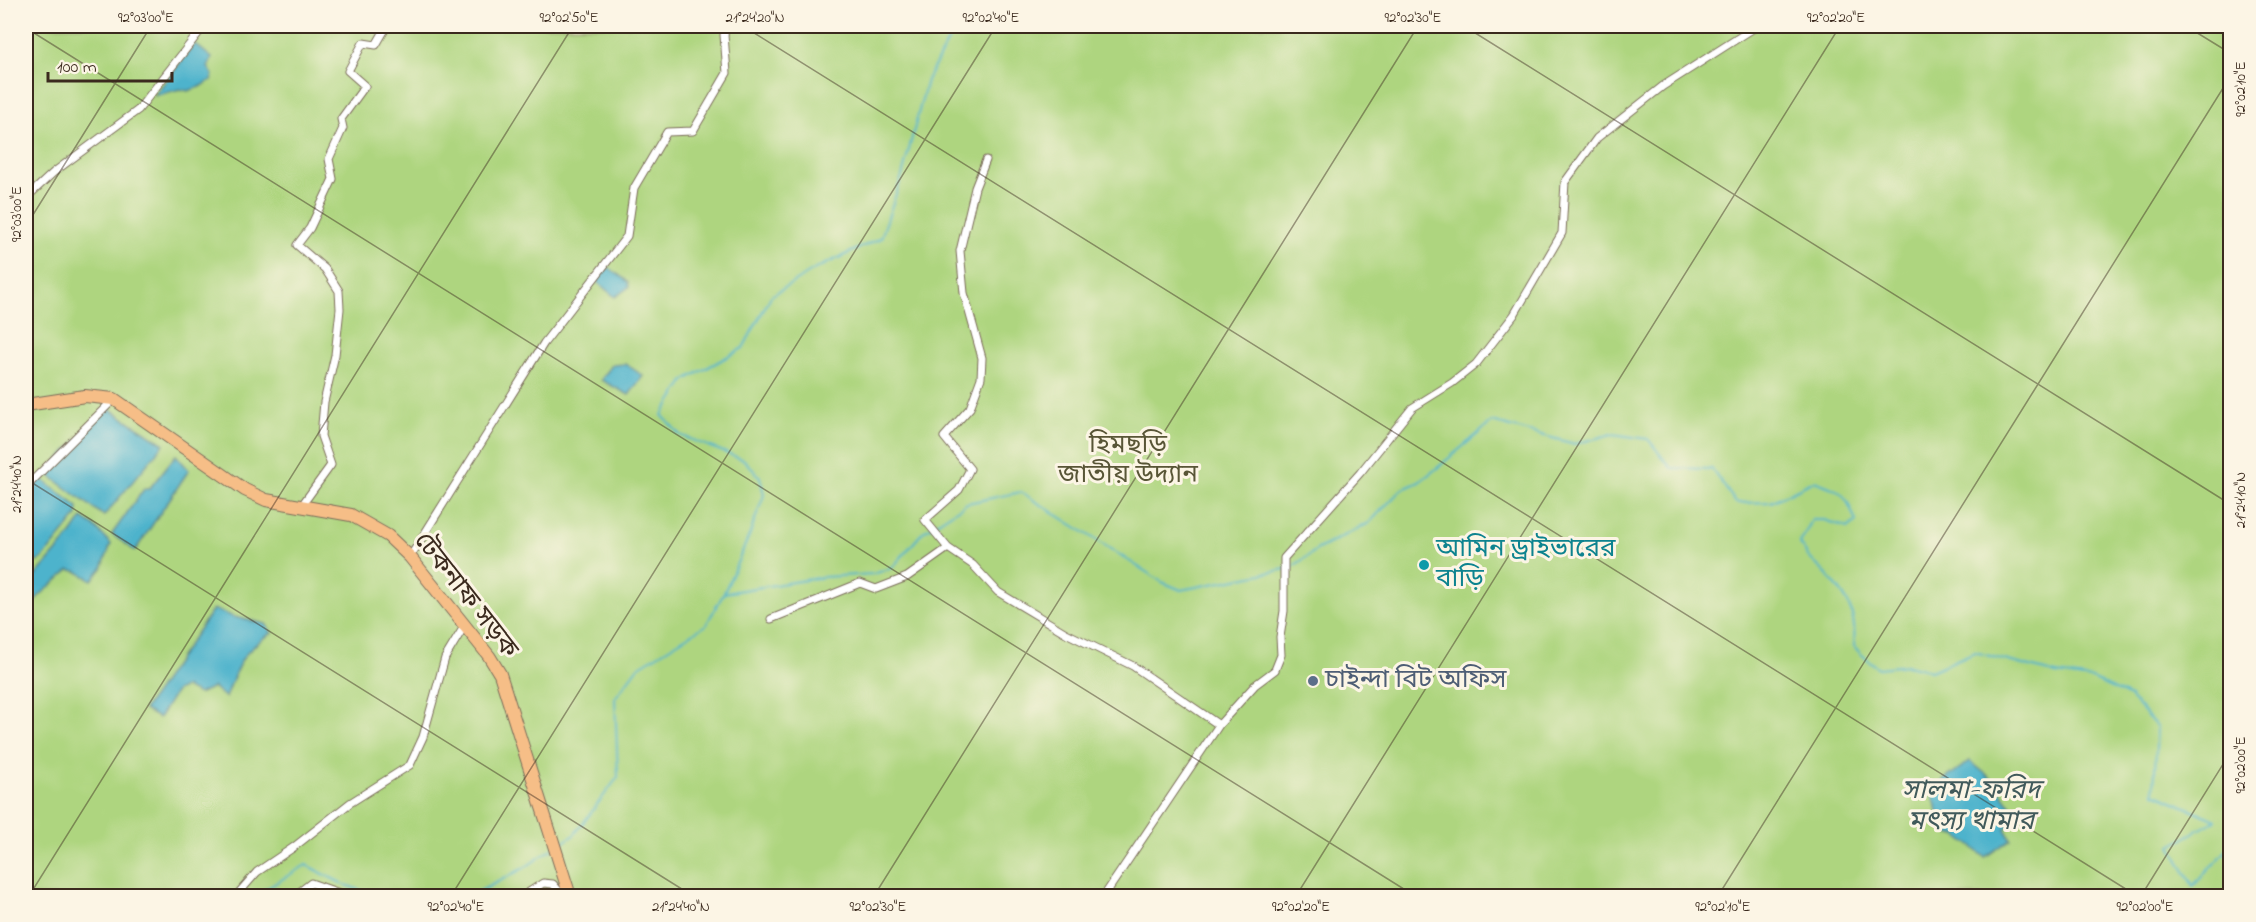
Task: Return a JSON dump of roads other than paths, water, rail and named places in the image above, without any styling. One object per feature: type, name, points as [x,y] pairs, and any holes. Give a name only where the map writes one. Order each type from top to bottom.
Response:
[{"type":"highway","name":"টেকনাফ সড়ক","points":[[26,405],[85,396],[114,399],[245,490],[266,500],[351,515],[388,536],[410,557],[465,625],[489,656],[500,675],[567,895]]},
{"type":"street","points":[[26,198],[54,172],[138,110],[204,26]]},
{"type":"street","points":[[302,505],[331,465],[321,436],[324,402],[335,355],[340,309],[339,291],[325,268],[297,245],[310,228],[333,179],[329,159],[343,128],[341,119],[365,86],[348,72],[363,42],[376,45],[387,26]]},
{"type":"street","points":[[410,557],[544,343],[627,236],[634,188],[667,132],[693,131],[727,73],[724,35],[726,26]]},
{"type":"street","points":[[1104,897],[1219,725],[1255,685],[1275,670],[1281,655],[1284,558],[1360,473],[1412,408],[1452,383],[1476,364],[1514,315],[1562,233],[1566,182],[1597,138],[1663,86],[1757,26]]},
{"type":"street","points":[[986,160],[975,188],[960,251],[964,293],[982,358],[981,378],[970,408],[944,437],[970,469],[959,490],[925,520],[948,548],[974,565],[998,592],[1066,633],[1133,666],[1219,725]]},
{"type":"street","points":[[26,487],[114,399]]},
{"type":"street","points":[[771,619],[860,583],[876,590],[907,577],[948,548]]},
{"type":"street","points":[[236,897],[257,872],[294,847],[350,802],[410,765],[423,737],[445,658],[465,625]]},
{"type":"street","points":[[294,897],[312,883],[348,897]]},
{"type":"street","points":[[523,897],[543,884],[553,884],[567,895]]},
{"type":"water","points":[[195,44],[212,58],[208,67],[213,75],[211,80],[188,91],[180,89],[154,96]]},
{"type":"water","points":[[608,267],[628,282],[629,287],[615,297],[597,282]]},
{"type":"water","points":[[626,364],[643,376],[629,395],[601,380],[612,365]]},
{"type":"water","points":[[108,408],[164,444],[104,516],[46,473]]},
{"type":"water","points":[[176,455],[189,470],[135,551],[112,534],[144,489],[149,489]]},
{"type":"water","points":[[39,477],[78,507],[77,516],[43,558],[37,562],[26,552],[26,544],[29,540],[26,538],[26,492]]},
{"type":"water","points":[[82,518],[93,525],[111,544],[102,568],[92,580],[76,571],[69,570],[31,606],[26,603],[26,564],[36,575],[69,537]]},
{"type":"water","points":[[213,609],[234,617],[266,624],[272,633],[254,646],[242,660],[226,698],[213,687],[199,694],[185,687],[176,691],[159,718],[144,710]]},
{"type":"water","name":"সালমা-ফরিদ মৎস্য খামার","points":[[1970,761],[1999,785],[1999,789],[2015,812],[2007,816],[2010,823],[2005,829],[2011,839],[1985,857],[1957,835],[1950,835],[1946,830],[1940,819],[1931,789]]},
{"type":"waterway","points":[[559,845],[574,835],[618,777],[615,698],[638,667],[706,625],[724,593],[764,495],[760,477],[744,460],[680,435],[662,415],[685,380],[743,348],[771,296],[817,268],[881,238],[902,176],[927,80],[956,26]]},
{"type":"waterway","points":[[724,593],[824,577],[873,574],[892,568],[923,532],[967,503],[1021,492],[1162,582],[1181,590],[1291,568],[1318,549],[1369,523],[1401,490],[1419,482],[1492,422],[1575,444],[1612,434],[1648,439],[1671,468],[1712,469],[1736,503],[1771,502],[1814,481],[1837,490],[1845,498],[1856,521],[1848,528],[1824,520],[1812,520],[1800,543],[1807,556],[1831,580],[1849,605],[1854,623],[1854,646],[1861,654],[1878,668],[1908,665],[1931,671],[1975,652],[2056,674],[2092,679],[2130,697],[2157,727],[2154,793],[2216,820],[2171,846],[2193,886],[2230,847]]},
{"type":"waterway","points":[[471,896],[524,868],[552,849]]},
{"type":"waterway","points":[[257,896],[306,865],[343,884],[376,896]]},
{"type":"place","name":"আমিন ড্রাইভারের বাড়ি","points":[[1424,565]]},
{"type":"place","name":"চাইন্দা বিট অফিস","points":[[1313,681]]},
{"type":"park label","name":"হিমছড়ি জাতীয় উদ্যান","points":[[1128,460]]}]
